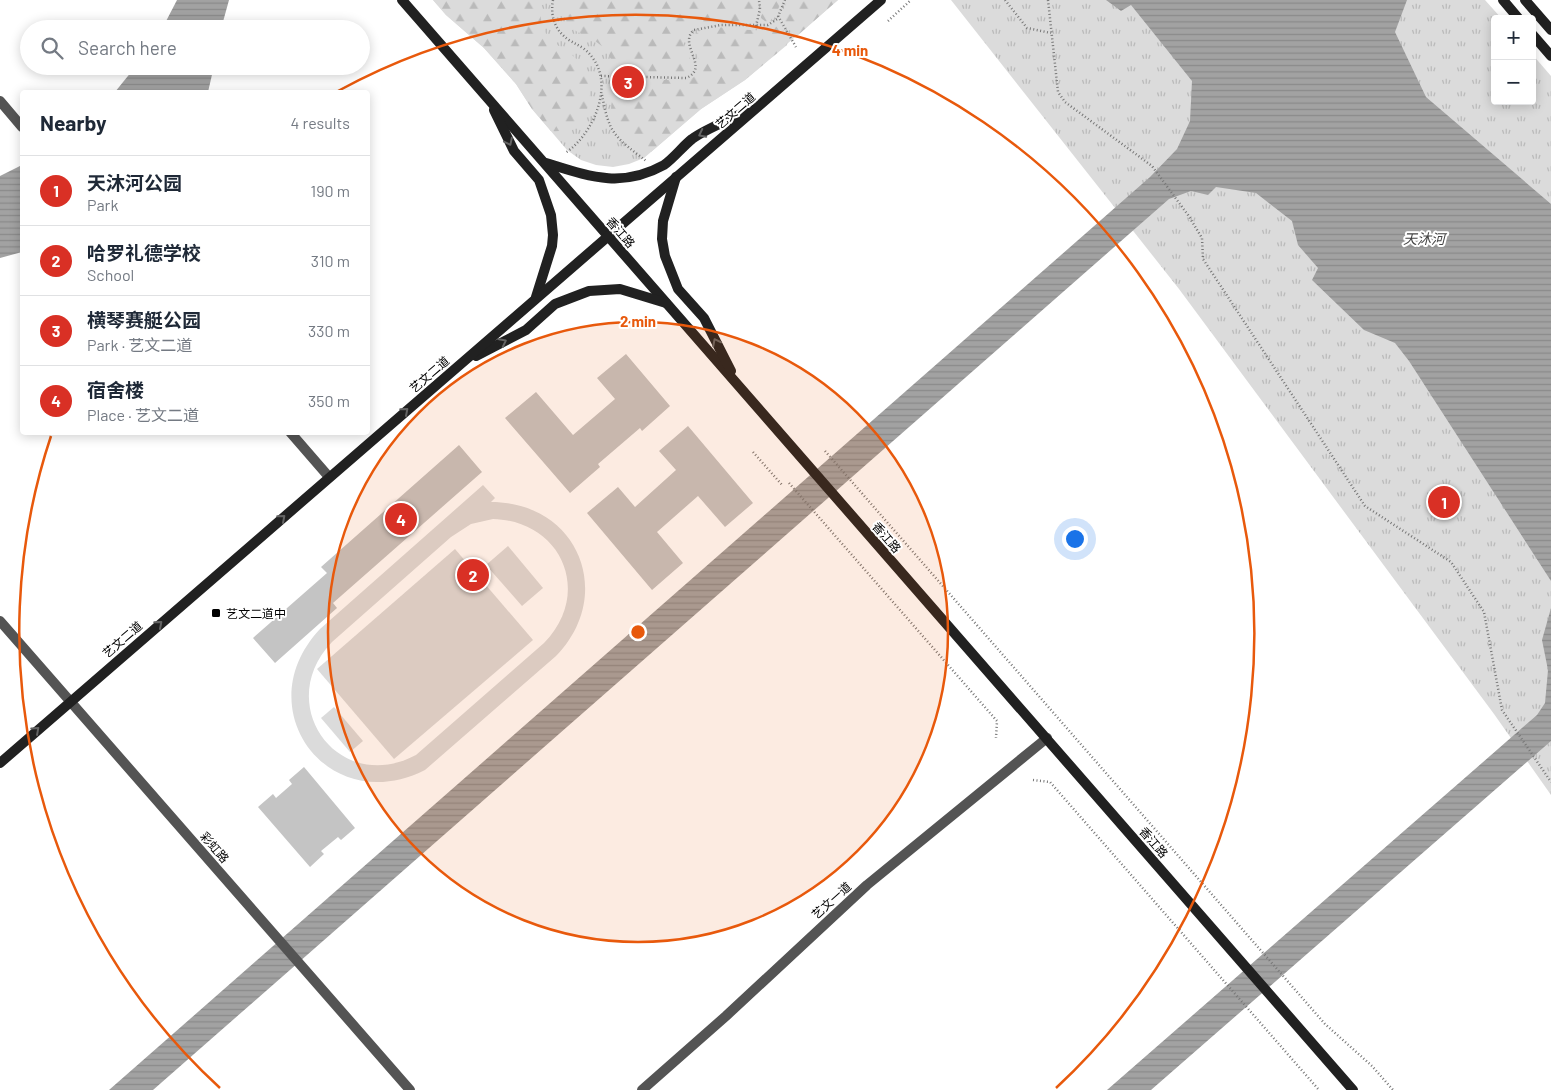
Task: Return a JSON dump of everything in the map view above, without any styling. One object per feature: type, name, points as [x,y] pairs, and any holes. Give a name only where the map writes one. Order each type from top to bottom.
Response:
[{"type":"main road","name":"香江路","points":[[402,0],[1353,1090]]},
{"type":"main road","points":[[1503,0],[1516,15]]},
{"type":"main road","points":[[1525,0],[1551,30]]},
{"type":"main road","name":"艺文二道","points":[[0,763],[878,3]]},
{"type":"main road","points":[[1536,39],[1551,56]]},
{"type":"main road","points":[[488,98],[514,151],[539,180],[551,215],[552,246],[535,299]]},
{"type":"main road","points":[[544,162],[600,179],[630,178],[664,164],[693,138],[761,104]]},
{"type":"main road","points":[[677,177],[664,221],[662,239],[665,256],[678,289],[704,318],[738,385]]},
{"type":"main road","points":[[460,364],[526,330],[555,304],[579,293],[599,289],[620,289],[667,303]]},
{"type":"street","points":[[0,101],[20,125]]},
{"type":"street","points":[[293,435],[329,477]]},
{"type":"street","name":"彩虹路","points":[[0,621],[410,1090]]},
{"type":"street","name":"艺文一道","points":[[642,1090],[726,1016],[867,885],[1047,738]]},
{"type":"path","points":[[553,0],[552,14],[558,30],[563,36],[584,49],[595,61],[601,76],[602,93],[612,130],[616,136],[646,161]]},
{"type":"path","points":[[756,26],[760,9],[759,0]]},
{"type":"path","points":[[601,76],[686,78],[694,73],[696,69],[688,41],[690,33],[708,26],[768,25],[778,16],[785,0]]},
{"type":"path","points":[[888,21],[911,0]]},
{"type":"path","points":[[1048,0],[1058,92],[1065,102],[1152,166],[1188,215],[1202,238],[1203,259],[1365,506],[1451,562],[1484,612],[1502,710],[1551,782]]},
{"type":"path","points":[[1006,1],[1027,28],[1052,33]]},
{"type":"path","points":[[778,16],[796,47]]},
{"type":"path","points":[[565,153],[573,148],[589,126],[602,93]]},
{"type":"path","points":[[826,451],[1326,1024],[1372,1066],[1393,1090]]},
{"type":"path","points":[[753,452],[783,486]]},
{"type":"path","points":[[789,483],[997,721],[996,738]]},
{"type":"path","points":[[1033,780],[1050,782],[1319,1090]]},
{"type":"green space","points":[[433,0],[838,0],[745,80],[701,109],[644,158],[629,164],[613,167],[596,165],[581,160],[567,150],[532,109],[516,84],[484,48],[446,15]]},
{"type":"green space","points":[[433,0],[543,0],[541,17],[542,26],[546,34],[576,59],[588,82],[588,108],[578,124],[561,131],[551,131],[532,109],[516,84],[484,48],[446,15]]},
{"type":"green space","points":[[564,0],[757,0],[758,10],[754,18],[749,22],[705,23],[690,28],[683,37],[691,60],[691,70],[687,74],[664,76],[631,74],[621,70],[599,44],[577,32],[566,21]]},
{"type":"green space","points":[[761,0],[782,0],[776,14],[769,22],[761,18]]},
{"type":"green space","points":[[788,0],[838,0],[797,36],[788,28],[783,20],[783,11]]},
{"type":"green space","points":[[951,0],[1485,0],[1498,15],[1491,15],[1491,105],[1536,105],[1536,59],[1551,76],[1551,795],[1494,714],[1179,289]]},
{"type":"green space","points":[[774,26],[781,28],[785,32],[787,45],[745,80],[701,109],[651,152],[626,134],[614,121],[611,107],[612,100],[625,83],[632,80],[689,80],[696,75],[700,69],[693,38],[697,33],[718,27],[763,30]]},
{"type":"green space","points":[[483,485],[495,498],[491,502],[521,506],[546,517],[566,534],[579,556],[585,580],[583,606],[574,632],[556,656],[425,770],[390,781],[357,780],[330,768],[308,748],[295,721],[292,691],[299,660],[320,629]],"holes":[[[493,519],[517,523],[537,532],[552,546],[563,563],[568,582],[566,603],[559,623],[544,643],[416,755],[388,764],[362,764],[340,754],[323,738],[312,716],[309,692],[315,667],[332,642],[451,537],[471,524]]]},
{"type":"green space","points":[[508,546],[543,588],[522,606],[486,565]]},
{"type":"green space","points":[[455,549],[533,640],[394,759],[317,669]]},
{"type":"green space","points":[[334,707],[363,741],[350,752],[321,718]]},
{"type":"water","points":[[177,0],[229,0],[223,20],[167,20]]},
{"type":"water","name":"天沐河","points":[[1106,0],[1407,0],[1395,32],[1426,97],[1551,204],[1551,581],[1409,361],[1395,343],[1364,330],[1312,280],[1318,268],[1298,245],[1292,221],[1256,193],[1216,187],[1208,195],[1191,191],[1169,199],[153,1090],[109,1090],[1150,177],[1177,149],[1190,121],[1192,81],[1131,5],[1121,11]]},
{"type":"water","points":[[129,75],[212,75],[208,90],[117,90]]},
{"type":"water","points":[[20,166],[20,253],[0,258],[0,176]]},
{"type":"water","points":[[1551,608],[1551,741],[1151,1090],[1107,1090],[1537,715],[1545,703],[1548,670],[1542,640]]},
{"type":"building","points":[[626,354],[670,406],[642,431],[640,428],[598,464],[600,467],[570,493],[505,418],[536,392],[573,435],[615,399],[597,378]]},
{"type":"building","points":[[688,426],[753,503],[725,527],[698,496],[657,532],[683,563],[652,590],[587,513],[618,487],[635,507],[676,470],[659,451]]},
{"type":"building","points":[[459,445],[482,472],[333,603],[337,608],[275,663],[253,638],[327,573],[321,567]]},
{"type":"building","points":[[304,767],[355,828],[341,840],[338,837],[321,851],[324,854],[310,867],[258,807],[273,794],[276,798],[292,784],[289,780]]},
{"type":"place","name":"横琴赛艇公园","points":[[628,82]]},
{"type":"place","name":"天沐河公园","points":[[1444,502]]},
{"type":"place","name":"宿舍楼","points":[[401,519]]},
{"type":"place","name":"哈罗礼德学校","points":[[473,575]]},
{"type":"place","name":"艺文二道中","points":[[216,613]]}]
